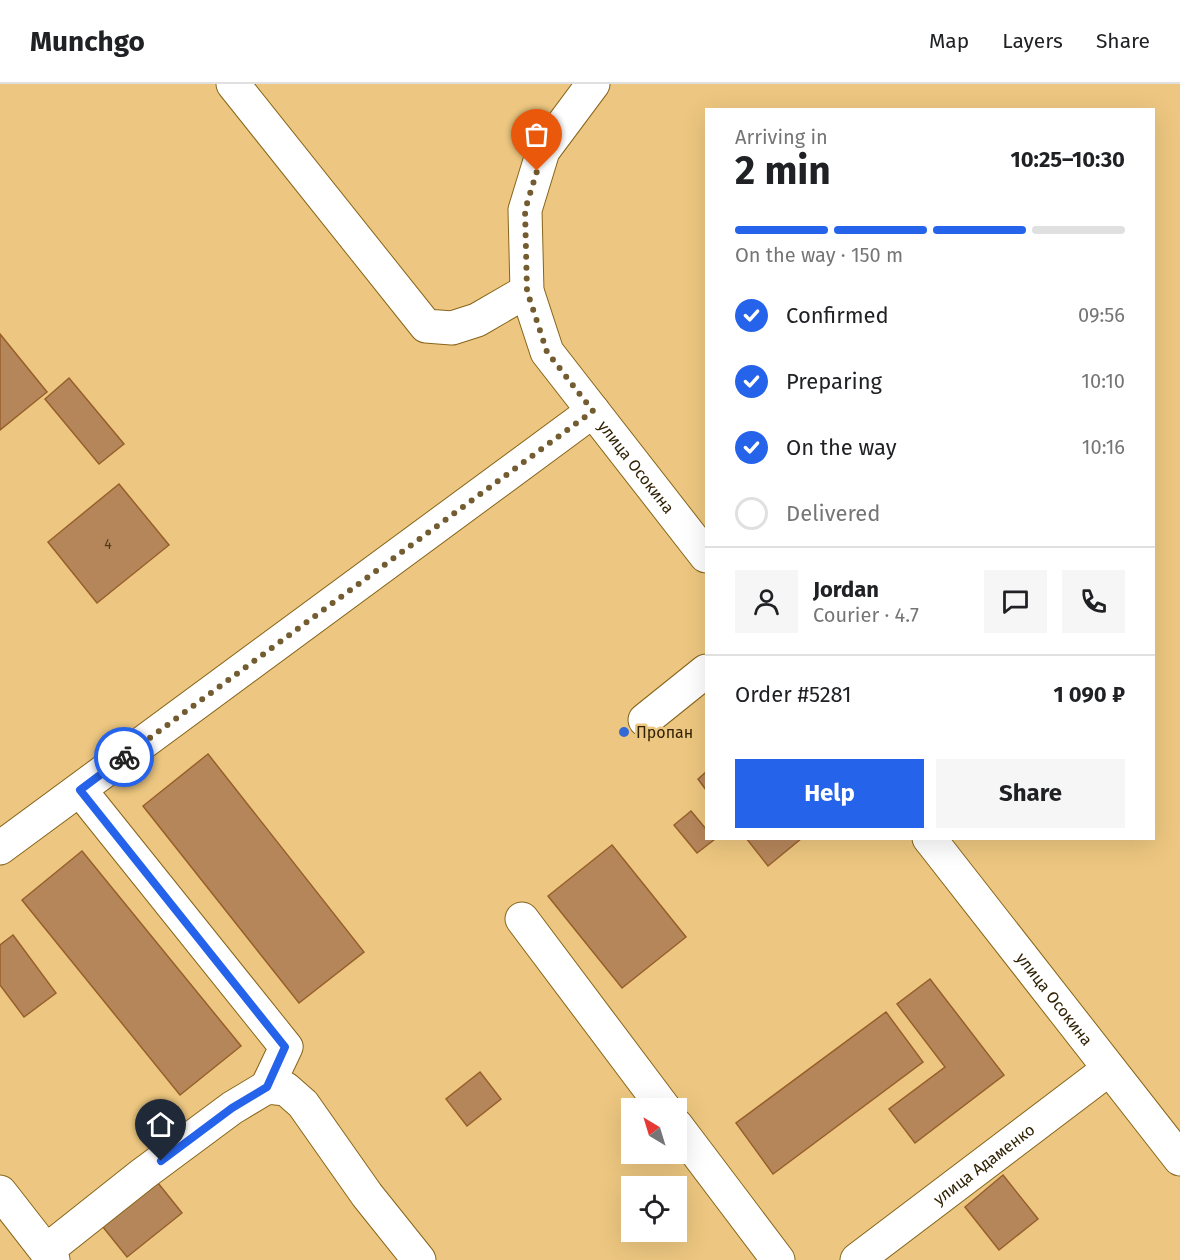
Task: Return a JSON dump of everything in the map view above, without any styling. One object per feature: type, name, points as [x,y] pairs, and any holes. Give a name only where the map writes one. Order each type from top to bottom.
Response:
[{"type":"street","points":[[233,84],[426,327],[452,328],[477,320],[527,291]]},
{"type":"street","name":"улица Осокина","points":[[593,84],[543,152],[525,210],[527,291],[547,352],[705,554]]},
{"type":"street","points":[[0,849],[593,411]]},
{"type":"street","points":[[645,720],[705,672]]},
{"type":"street","points":[[0,1192],[49,1255],[143,1174],[232,1108],[267,1087],[285,1047],[80,790]]},
{"type":"street","name":"улица Осокина","points":[[930,840],[1180,1159]]},
{"type":"street","points":[[522,919],[656,1098]]},
{"type":"street","name":"улица Адаменко","points":[[857,1260],[1109,1068]]},
{"type":"street","points":[[267,1087],[286,1089],[303,1104],[367,1195],[419,1260]]},
{"type":"street","points":[[687,1140],[778,1260]]},
{"type":"building","points":[[0,334],[47,392],[0,430]]},
{"type":"building","points":[[69,378],[124,444],[99,464],[45,399]]},
{"type":"building","points":[[119,484],[169,545],[97,603],[48,542]]},
{"type":"building","points":[[208,754],[364,952],[299,1003],[143,806]]},
{"type":"building","points":[[705,773],[705,789],[698,779]]},
{"type":"building","points":[[691,811],[705,828],[705,840],[714,840],[697,853],[674,825]]},
{"type":"building","points":[[748,840],[800,840],[768,866]]},
{"type":"building","points":[[612,845],[686,937],[622,988],[548,896]]},
{"type":"building","points":[[82,851],[241,1046],[180,1095],[22,900]]},
{"type":"building","points":[[13,935],[56,993],[24,1017],[0,985],[0,945]]},
{"type":"building","points":[[930,979],[1004,1075],[915,1143],[889,1109],[945,1067],[897,1004]]},
{"type":"building","points":[[886,1012],[923,1062],[773,1174],[736,1123]]},
{"type":"building","points":[[480,1072],[501,1099],[467,1126],[446,1099]]},
{"type":"building","points":[[1003,1175],[1038,1219],[999,1250],[965,1207]]},
{"type":"building","points":[[154,1178],[182,1213],[127,1257],[99,1222]]},
{"type":"way so far","points":[[124,757],[593,411],[547,352],[527,291],[525,210],[537,171]]},
{"type":"place","name":"Пропан","points":[[624,732]]},
{"type":"route","points":[[124,757],[80,790],[285,1047],[267,1087],[232,1108],[161,1161]]}]
